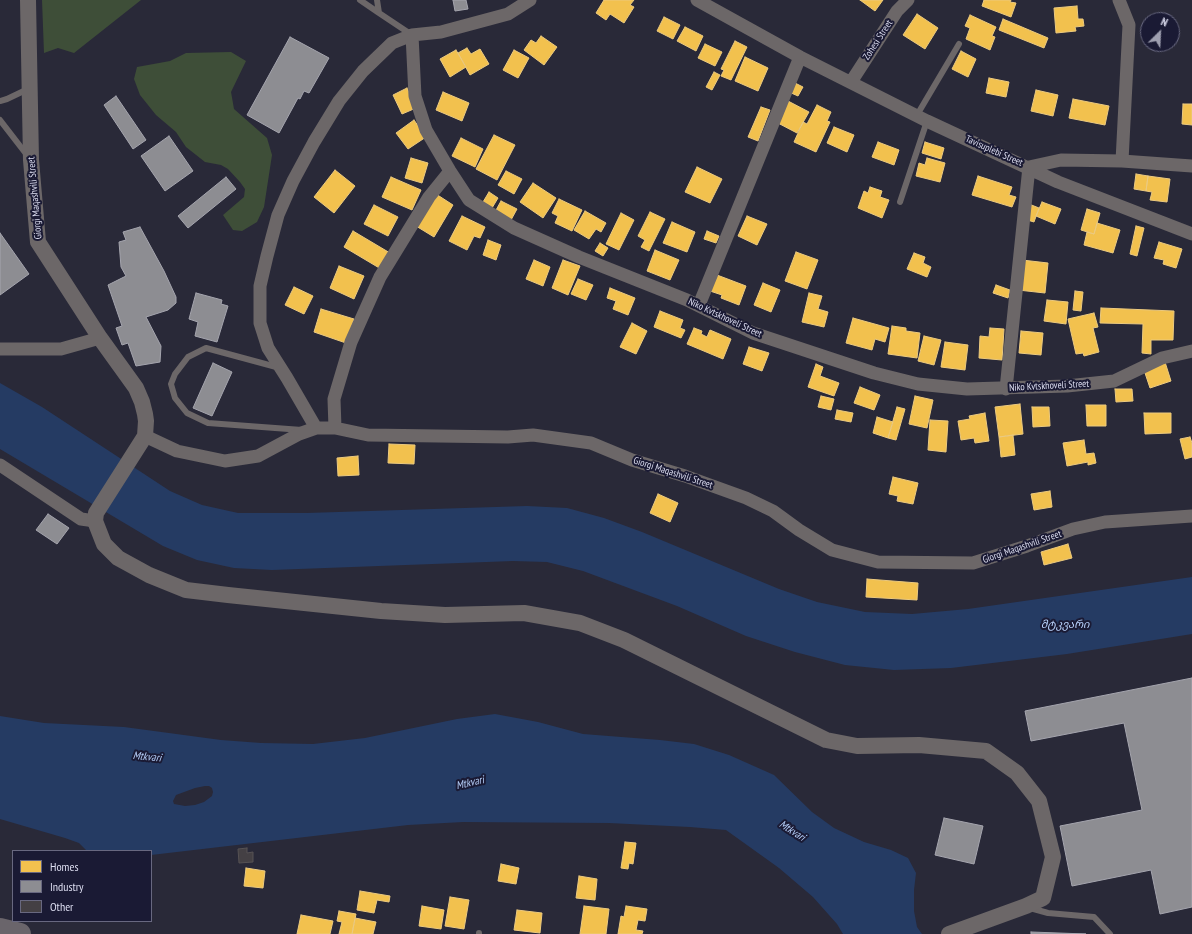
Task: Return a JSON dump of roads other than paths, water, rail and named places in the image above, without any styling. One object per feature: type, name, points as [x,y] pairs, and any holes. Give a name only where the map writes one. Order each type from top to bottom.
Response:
[{"type":"highway","points":[[0,929],[20,934]]},
{"type":"street","name":"Giorgi Maqashvili Street","points":[[28,0],[31,160],[38,242],[100,338],[136,388],[145,414],[145,436],[177,451],[225,461],[258,456],[299,434],[312,429],[335,428],[368,435],[508,437],[533,435],[591,443],[632,460],[685,476],[746,498],[772,511],[799,530],[832,550],[878,562],[973,563],[1027,546],[1073,528],[1105,522],[1192,516]]},
{"type":"street","points":[[312,429],[281,369],[268,348],[260,323],[260,286],[278,215],[293,180],[339,102],[363,71],[392,43],[412,35],[441,32],[508,14],[530,0]]},
{"type":"street","name":"Tavisuplebi Street","points":[[697,0],[800,57],[922,118],[1029,167],[1058,182],[1192,234]]},
{"type":"street","name":"Zohesi Street","points":[[851,82],[897,11],[908,0]]},
{"type":"street","points":[[1119,0],[1129,25],[1122,161]]},
{"type":"street","name":"Niko Kvtskhoveli Street","points":[[412,35],[415,96],[426,130],[469,200],[514,228],[579,257],[699,306],[753,333],[874,373],[918,384],[967,390],[1067,386],[1114,381],[1162,358],[1192,351]]},
{"type":"street","points":[[699,306],[800,57]]},
{"type":"street","points":[[1006,389],[1029,167],[1061,160],[1122,161],[1192,166]]},
{"type":"street","points":[[335,428],[334,398],[351,342],[380,278],[429,197],[450,171]]},
{"type":"street","points":[[0,349],[61,350],[100,338]]},
{"type":"street","points":[[145,436],[95,517],[104,544],[118,558],[149,576],[186,590],[228,596],[446,615],[524,612],[580,623],[624,640],[826,740],[857,746],[919,745],[986,751],[1017,773],[1039,802],[1053,857],[1043,898],[1026,906],[955,932]]},
{"type":"street","points":[[0,465],[81,519],[95,517]]},
{"type":"lane","points":[[360,0],[412,35]]},
{"type":"lane","points":[[376,0],[379,13]]},
{"type":"lane","points":[[900,202],[922,118],[959,44]]},
{"type":"lane","points":[[0,101],[30,88]]},
{"type":"lane","points":[[0,120],[31,160]]},
{"type":"lane","points":[[281,369],[206,348],[188,357],[175,374],[171,384],[175,398],[187,413],[208,423],[312,429]]},
{"type":"lane","points":[[1026,906],[1048,913],[1094,917],[1110,934]]},
{"type":"water","name":"მტკვარი","points":[[0,383],[42,407],[170,491],[202,505],[238,513],[307,513],[527,506],[567,508],[604,518],[642,532],[779,589],[817,602],[865,612],[912,614],[968,609],[1192,577],[1192,634],[1067,654],[951,668],[894,670],[845,665],[795,652],[746,636],[677,606],[583,571],[547,562],[513,561],[272,570],[234,568],[197,560],[163,546],[0,449]]},
{"type":"water","name":"Mtkvari","points":[[495,714],[538,722],[583,734],[694,744],[729,755],[774,775],[812,812],[834,828],[864,842],[891,850],[908,858],[916,873],[914,911],[917,927],[922,934],[843,934],[837,924],[813,897],[779,868],[726,830],[609,823],[463,822],[408,825],[152,855],[152,850],[86,850],[79,843],[0,819],[0,716],[44,723],[124,727],[221,740],[261,743],[313,744],[365,738],[457,719]],"holes":[[[205,786],[212,788],[212,796],[204,802],[185,806],[174,804],[173,801],[176,795]]]}]
